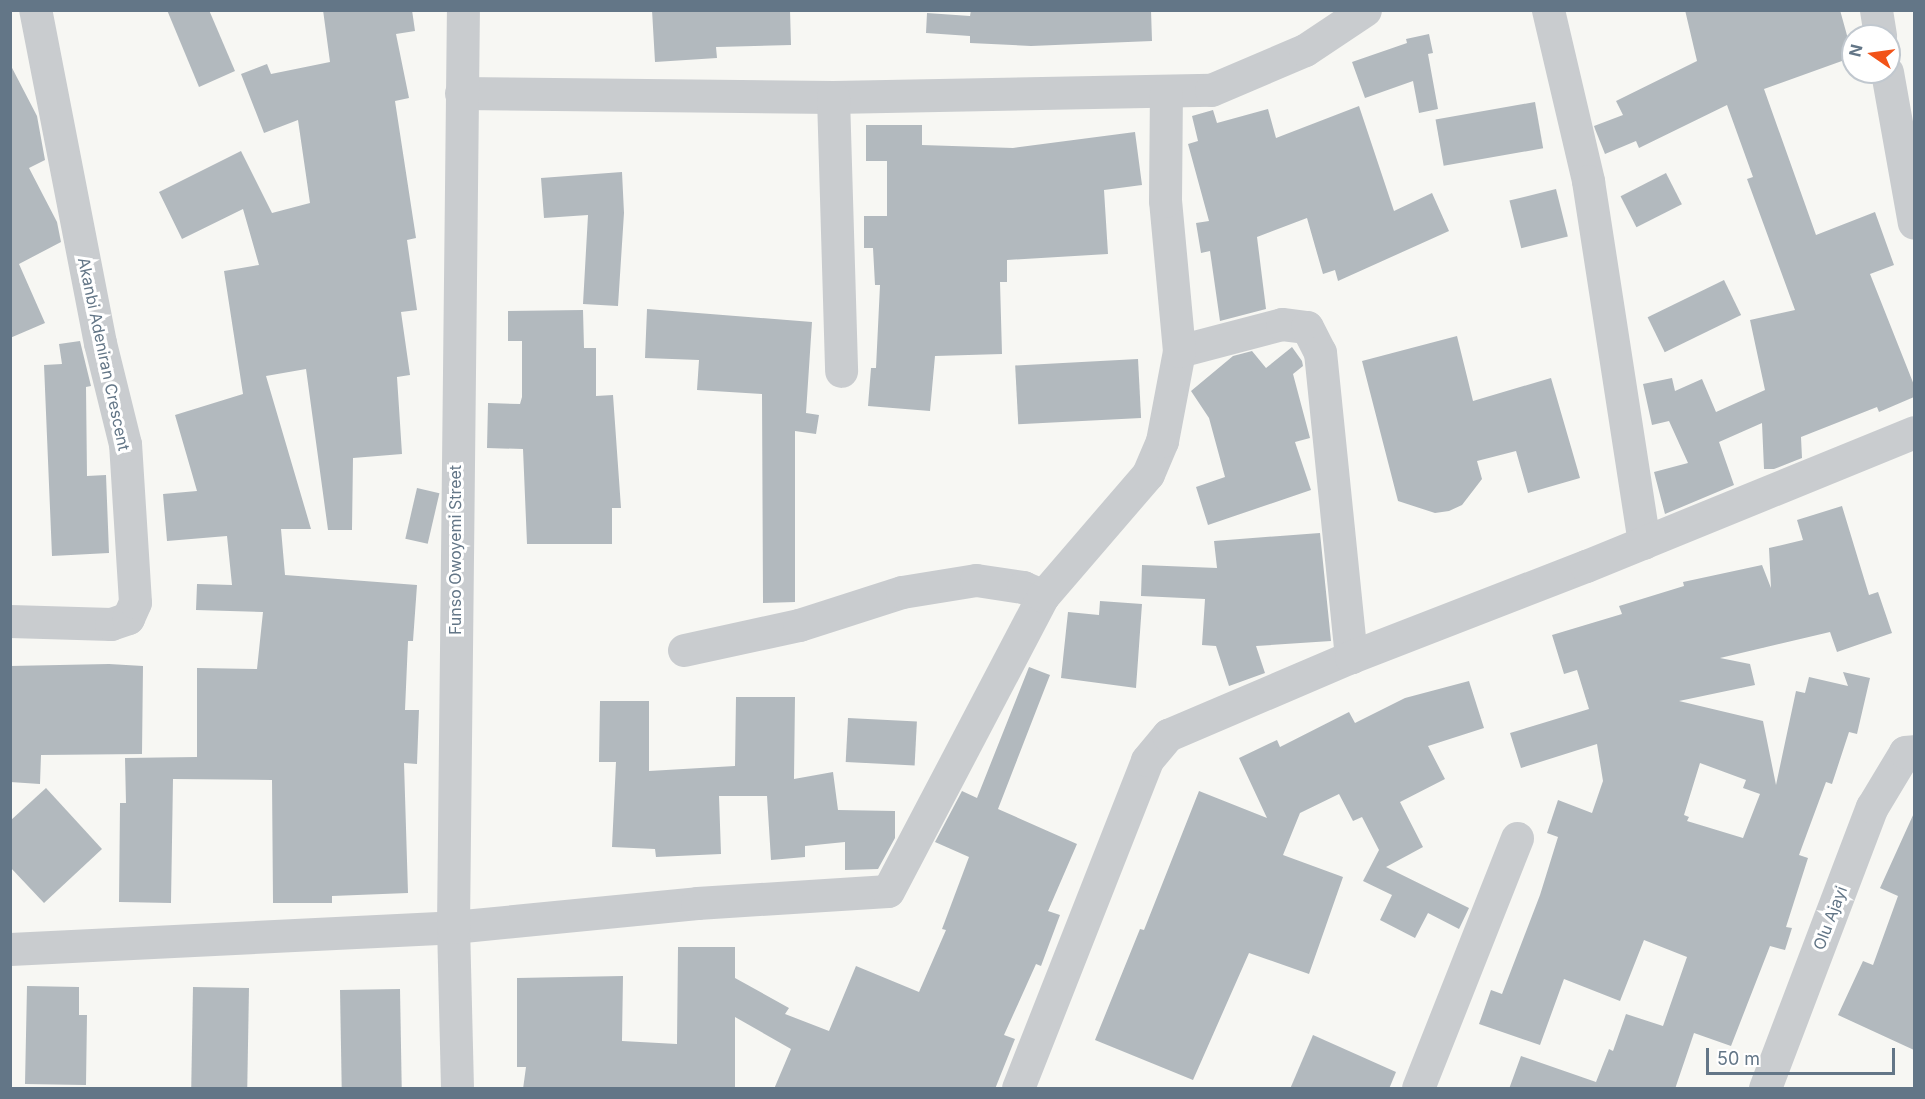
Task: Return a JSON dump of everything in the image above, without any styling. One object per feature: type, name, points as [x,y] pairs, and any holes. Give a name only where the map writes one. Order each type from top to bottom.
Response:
[{"type":"street","name":"Akanbi Adeniran Crescent","points":[[10,621],[111,624],[128,618],[135,602],[125,444],[100,343],[35,10]]},
{"type":"street","name":"Funso Owoyemi Street","points":[[457,1089],[453,927],[462,10]]},
{"type":"street","points":[[461,93],[833,98],[1166,94],[1211,90],[1305,50],[1365,10]]},
{"type":"street","points":[[1548,10],[1588,181],[1644,543]]},
{"type":"street","points":[[1889,84],[1914,223]]},
{"type":"street","points":[[10,949],[453,927],[697,903],[888,891],[1043,596],[1148,474],[1162,441],[1179,351],[1165,201],[1166,94]]},
{"type":"street","points":[[833,98],[841,371]]},
{"type":"street","points":[[1179,351],[1282,324],[1308,327],[1320,352],[1351,657]]},
{"type":"street","points":[[1018,1089],[1147,760],[1168,735],[1196,720],[1351,657],[1644,543],[1914,432]]},
{"type":"street","points":[[684,650],[799,625],[902,592],[975,580],[1023,587],[1043,596]]},
{"type":"street","name":"Olu Ajayi","points":[[1765,1089],[1872,807],[1910,752]]},
{"type":"street","points":[[1418,1089],[1517,838]]},
{"type":"building","points":[[167,10],[209,10],[235,71],[199,87]]},
{"type":"building","points":[[323,10],[412,10],[415,31],[396,34],[409,98],[395,101],[416,238],[407,240],[417,310],[401,312],[410,375],[397,377],[402,454],[353,458],[352,530],[328,530],[306,369],[266,376],[311,529],[281,529],[285,575],[417,585],[413,641],[408,641],[405,710],[419,710],[417,764],[404,763],[408,893],[332,896],[332,903],[273,903],[272,780],[173,779],[171,903],[119,902],[120,803],[126,803],[125,758],[197,757],[197,668],[257,669],[263,612],[196,610],[197,584],[232,585],[227,536],[167,541],[163,494],[197,491],[175,415],[243,394],[224,271],[259,265],[243,209],[182,239],[159,192],[241,151],[272,213],[310,203],[298,120],[264,133],[241,74],[267,64],[271,74],[330,62]]},
{"type":"building","points":[[652,10],[790,10],[791,45],[716,47],[717,58],[655,62]]},
{"type":"building","points":[[971,10],[1151,10],[1152,41],[1031,46],[970,43],[970,36],[926,33],[927,13],[970,16]]},
{"type":"building","points":[[1685,10],[1840,10],[1844,24],[1841,24],[1841,61],[1764,89],[1816,235],[1875,212],[1894,265],[1870,274],[1914,385],[1914,397],[1879,412],[1877,407],[1801,437],[1802,458],[1774,469],[1764,469],[1762,423],[1719,442],[1734,485],[1665,514],[1654,472],[1688,463],[1669,421],[1652,425],[1643,384],[1672,378],[1675,391],[1702,379],[1716,412],[1765,390],[1750,320],[1795,310],[1747,179],[1753,177],[1727,105],[1639,148],[1636,141],[1605,154],[1595,129],[1594,126],[1623,115],[1616,101],[1697,61]]},
{"type":"building","points":[[1429,34],[1433,53],[1428,54],[1438,109],[1419,113],[1413,81],[1365,98],[1352,62],[1407,43],[1406,39]]},
{"type":"building","points":[[10,64],[37,116],[45,160],[29,168],[57,222],[61,242],[19,264],[45,323],[10,338]]},
{"type":"building","points":[[1535,102],[1543,148],[1444,166],[1436,120]]},
{"type":"building","points":[[1359,106],[1394,211],[1432,193],[1449,231],[1338,281],[1335,270],[1323,274],[1307,218],[1257,237],[1266,309],[1220,321],[1210,251],[1201,253],[1196,223],[1209,221],[1188,144],[1198,141],[1192,116],[1213,110],[1217,123],[1268,109],[1276,138]]},
{"type":"building","points":[[866,125],[922,125],[922,145],[1013,148],[1135,132],[1142,185],[1104,190],[1108,254],[1007,260],[1007,282],[1000,282],[1002,354],[935,356],[930,411],[868,406],[871,368],[876,368],[880,285],[875,285],[873,248],[864,248],[864,216],[887,216],[887,161],[866,161]]},
{"type":"building","points":[[622,172],[624,213],[618,306],[583,304],[588,215],[544,218],[541,178]]},
{"type":"building","points":[[1666,173],[1682,204],[1636,227],[1621,196]]},
{"type":"building","points":[[1556,189],[1568,237],[1521,248],[1509,201]]},
{"type":"building","points":[[1724,280],[1741,315],[1665,352],[1648,317]]},
{"type":"building","points":[[647,309],[812,322],[806,413],[819,415],[816,434],[795,431],[795,602],[763,603],[762,394],[697,390],[699,360],[645,358]]},
{"type":"building","points":[[583,310],[584,348],[596,348],[596,396],[613,395],[621,508],[612,508],[612,544],[527,544],[523,449],[487,448],[488,403],[520,404],[522,397],[522,341],[508,341],[508,311]]},
{"type":"building","points":[[1457,336],[1473,401],[1551,378],[1580,478],[1528,493],[1516,451],[1477,461],[1482,479],[1462,505],[1449,511],[1435,513],[1398,501],[1362,361]]},
{"type":"building","points":[[80,341],[91,386],[86,387],[87,476],[106,475],[109,553],[52,556],[44,365],[62,364],[59,344]]},
{"type":"building","points":[[1292,347],[1303,366],[1293,374],[1310,438],[1295,442],[1311,490],[1208,525],[1196,487],[1225,477],[1209,418],[1191,391],[1233,356],[1252,351],[1266,368]]},
{"type":"building","points":[[1138,359],[1141,418],[1018,424],[1015,365]]},
{"type":"building","points":[[417,488],[439,493],[428,544],[405,539]]},
{"type":"building","points":[[1842,506],[1869,595],[1878,592],[1892,633],[1837,652],[1830,632],[1720,658],[1750,664],[1755,685],[1679,701],[1763,721],[1776,785],[1796,691],[1805,693],[1809,677],[1848,686],[1843,672],[1870,678],[1857,734],[1849,732],[1832,784],[1826,782],[1799,855],[1808,858],[1786,927],[1792,928],[1785,950],[1770,946],[1731,1046],[1694,1033],[1675,1089],[1509,1089],[1521,1056],[1596,1082],[1609,1049],[1613,1051],[1626,1014],[1663,1026],[1687,957],[1644,940],[1620,1001],[1564,979],[1540,1045],[1479,1024],[1491,990],[1502,994],[1540,895],[1558,837],[1547,833],[1558,800],[1592,813],[1603,781],[1597,744],[1521,768],[1510,733],[1589,709],[1577,670],[1564,674],[1552,635],[1622,614],[1619,606],[1684,586],[1683,582],[1762,565],[1771,588],[1769,548],[1803,540],[1797,520]],"holes":[[[1700,763],[1746,780],[1743,788],[1760,794],[1743,838],[1687,821],[1689,817],[1684,815]]]},
{"type":"building","points":[[1320,533],[1331,641],[1256,646],[1265,673],[1229,686],[1216,646],[1202,645],[1205,599],[1141,596],[1142,565],[1217,568],[1214,541]]},
{"type":"building","points":[[1100,601],[1142,604],[1136,688],[1061,678],[1068,612],[1099,615]]},
{"type":"building","points":[[109,664],[143,666],[142,754],[41,755],[40,784],[10,782],[10,666]]},
{"type":"building","points":[[1029,667],[1050,675],[998,809],[1077,844],[1048,911],[1060,915],[1041,966],[1036,964],[1004,1035],[1015,1039],[995,1089],[774,1089],[791,1049],[735,1017],[735,1089],[523,1089],[526,1067],[517,1067],[517,978],[623,976],[622,1041],[677,1044],[678,947],[735,947],[735,978],[789,1008],[785,1014],[829,1031],[856,966],[919,992],[946,930],[942,929],[969,857],[935,842],[962,791],[977,798]]},
{"type":"building","points":[[1469,681],[1484,728],[1428,746],[1445,779],[1400,802],[1423,847],[1386,867],[1469,908],[1459,929],[1428,913],[1415,938],[1380,920],[1392,895],[1363,881],[1379,850],[1362,817],[1353,821],[1339,794],[1300,813],[1283,855],[1343,877],[1309,974],[1249,953],[1193,1080],[1095,1040],[1140,929],[1144,930],[1199,791],[1267,818],[1239,758],[1277,740],[1280,747],[1349,712],[1355,723],[1405,698]]},
{"type":"building","points":[[736,697],[795,697],[794,779],[833,772],[838,810],[895,811],[895,838],[878,869],[845,870],[845,842],[805,846],[805,857],[771,860],[767,796],[719,796],[721,854],[656,857],[655,849],[612,847],[616,762],[599,762],[600,701],[649,701],[649,771],[735,766]]},
{"type":"building","points":[[848,718],[917,722],[915,766],[846,762]]},
{"type":"building","points":[[46,788],[102,849],[44,903],[10,867],[10,821]]},
{"type":"building","points":[[1914,813],[1914,1050],[1838,1015],[1863,961],[1873,965],[1898,896],[1880,888]]},
{"type":"building","points":[[27,986],[79,987],[79,1015],[87,1015],[86,1085],[25,1084]]},
{"type":"building","points":[[193,987],[249,988],[247,1088],[191,1088]]},
{"type":"building","points":[[400,989],[402,1088],[342,1088],[340,990]]},
{"type":"building","points":[[1313,1035],[1396,1072],[1389,1089],[1290,1089]]}]
